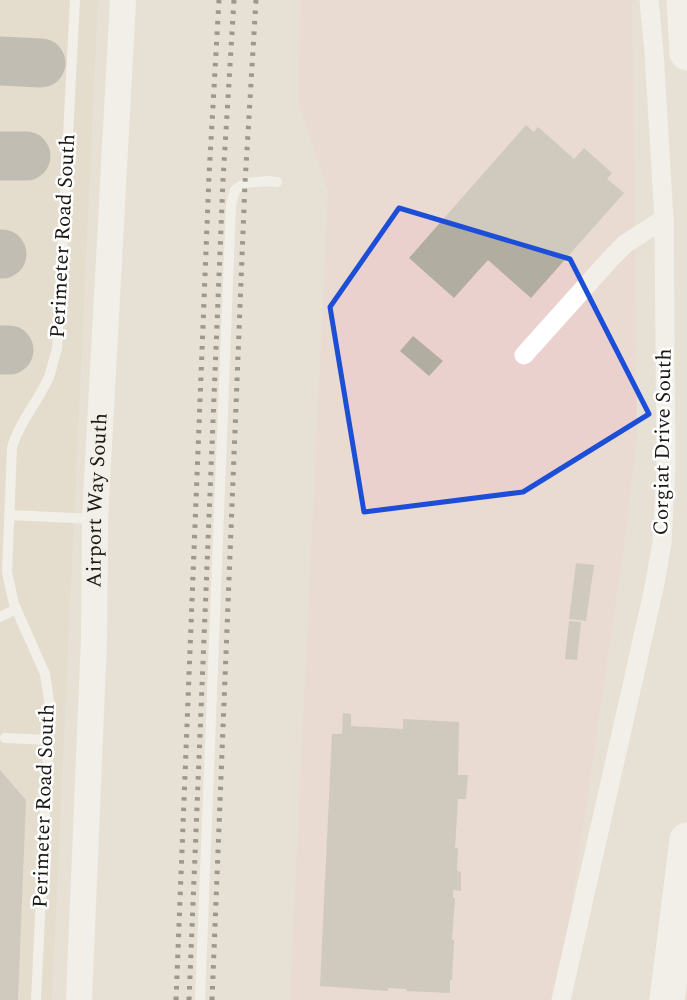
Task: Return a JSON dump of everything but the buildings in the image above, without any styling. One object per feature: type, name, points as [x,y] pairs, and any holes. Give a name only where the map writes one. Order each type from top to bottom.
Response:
[{"type":"highway","points":[[684,0],[687,53]]},
{"type":"highway","points":[[667,1000],[687,840]]},
{"type":"main road","name":"Airport Way South","points":[[79,1000],[94,639],[95,519],[123,0]]},
{"type":"street","name":"Corgiat Drive South","points":[[561,1000],[662,544],[667,468],[664,219],[649,0]]},
{"type":"street","points":[[524,355],[612,256],[625,244],[664,219]]},
{"type":"lane","name":"Perimeter Road South","points":[[36,1000],[50,708],[45,674],[16,609],[7,572],[12,448],[15,436],[49,376],[57,349],[75,0]]},
{"type":"lane","points":[[200,1000],[231,205],[234,190],[245,183],[277,182]]},
{"type":"lane","points":[[10,515],[95,519]]},
{"type":"lane","points":[[0,617],[16,609]]},
{"type":"lane","points":[[5,738],[49,740]]},
{"type":"highlighted area","points":[[399,208],[570,259],[649,414],[523,492],[364,512],[330,307]]},
{"type":"shaded area","points":[[0,0],[98,0],[52,1000],[0,1000]]},
{"type":"shaded area","points":[[301,0],[632,0],[637,435],[624,545],[558,1000],[290,1000],[328,191],[298,100]]},
{"type":"taxiway","points":[[0,61],[41,63]]},
{"type":"taxiway","points":[[0,156],[26,156]]},
{"type":"taxiway","points":[[0,350],[9,350]]},
{"type":"railway","points":[[176,1000],[209,176],[219,0]]},
{"type":"railway","points":[[189,1000],[223,180],[234,0]]},
{"type":"railway","points":[[212,1000],[245,183],[256,0]]}]
